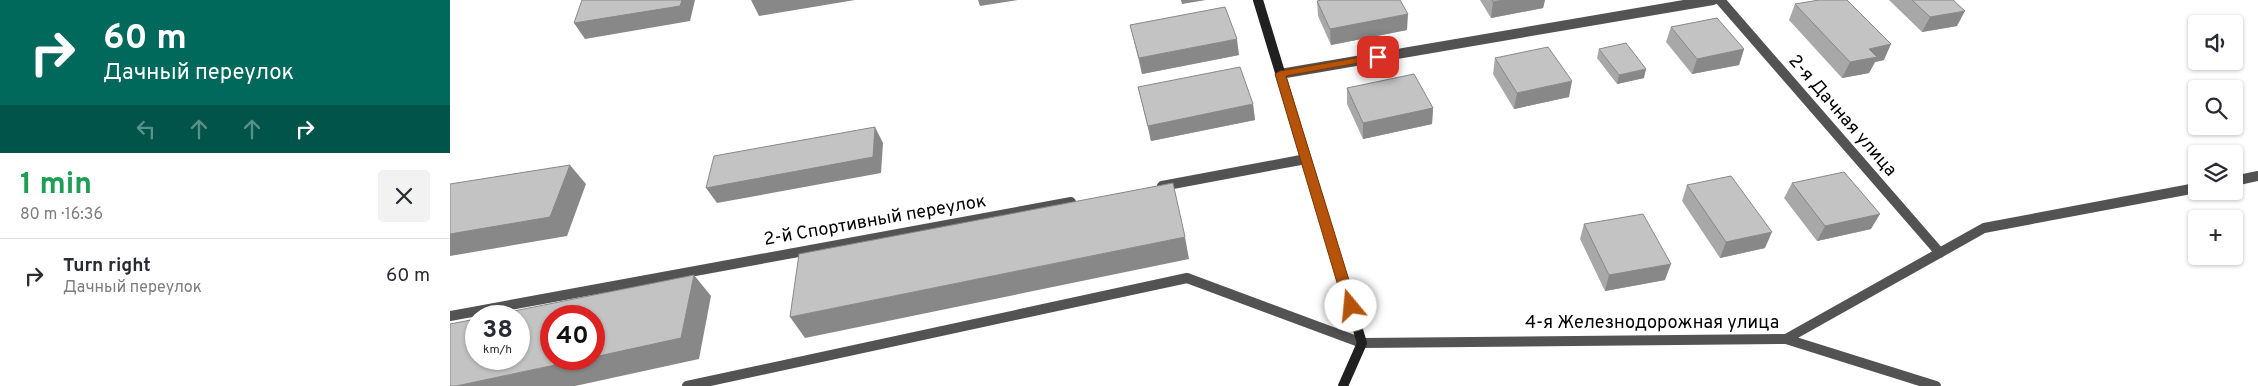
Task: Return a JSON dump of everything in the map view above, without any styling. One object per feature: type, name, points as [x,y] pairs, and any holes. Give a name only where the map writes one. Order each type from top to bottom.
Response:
[{"type":"street","points":[[1258,0],[1362,343],[1342,386]]},
{"type":"street","points":[[1280,74],[1713,0]]},
{"type":"street","name":"2-я Дачная улица","points":[[1720,0],[1940,253]]},
{"type":"street","points":[[1150,188],[1306,159]]},
{"type":"street","points":[[2243,179],[2258,176]]},
{"type":"street","points":[[1786,338],[1984,228],[2188,190]]},
{"type":"street","name":"2-й Спортивный переулок","points":[[450,316],[1082,200]]},
{"type":"street","points":[[687,386],[1187,278],[1362,343]]},
{"type":"street","name":"4-я Железнодорожная улица","points":[[1362,343],[1786,338],[1936,386]]},
{"type":"building","points":[[582,0],[682,0],[680,6],[574,23]]},
{"type":"building","points":[[1400,0],[1408,14],[1330,29],[1317,1]]},
{"type":"building","points":[[1819,0],[1847,0],[1891,44],[1869,49],[1877,57],[1850,62],[1795,4]]},
{"type":"building","points":[[1912,0],[1953,0],[1965,11],[1930,17]]},
{"type":"building","points":[[1225,7],[1237,39],[1139,58],[1130,25]]},
{"type":"building","points":[[1717,18],[1744,49],[1697,59],[1671,27]]},
{"type":"building","points":[[1626,43],[1646,69],[1619,75],[1599,49]]},
{"type":"building","points":[[1548,47],[1572,81],[1517,93],[1495,58]]},
{"type":"building","points":[[1240,67],[1253,104],[1148,126],[1138,87]]},
{"type":"building","points":[[1414,74],[1433,108],[1363,123],[1347,88]]},
{"type":"building","points":[[875,127],[873,157],[706,188],[714,156]]},
{"type":"building","points":[[570,165],[550,217],[450,234],[450,184]]},
{"type":"building","points":[[1844,172],[1880,214],[1825,226],[1792,183]]},
{"type":"building","points":[[1731,176],[1772,232],[1726,242],[1687,185]]},
{"type":"building","points":[[1173,183],[1185,237],[790,317],[799,254]]},
{"type":"building","points":[[1643,214],[1671,264],[1609,275],[1584,224]]},
{"type":"building","points":[[694,275],[681,338],[605,355],[605,305],[544,305]]},
{"type":"building","points":[[540,306],[540,368],[450,386],[450,324],[465,321],[465,370],[530,370],[530,308]]},
{"type":"route","points":[[1351,306],[1280,74],[1378,57]]}]
